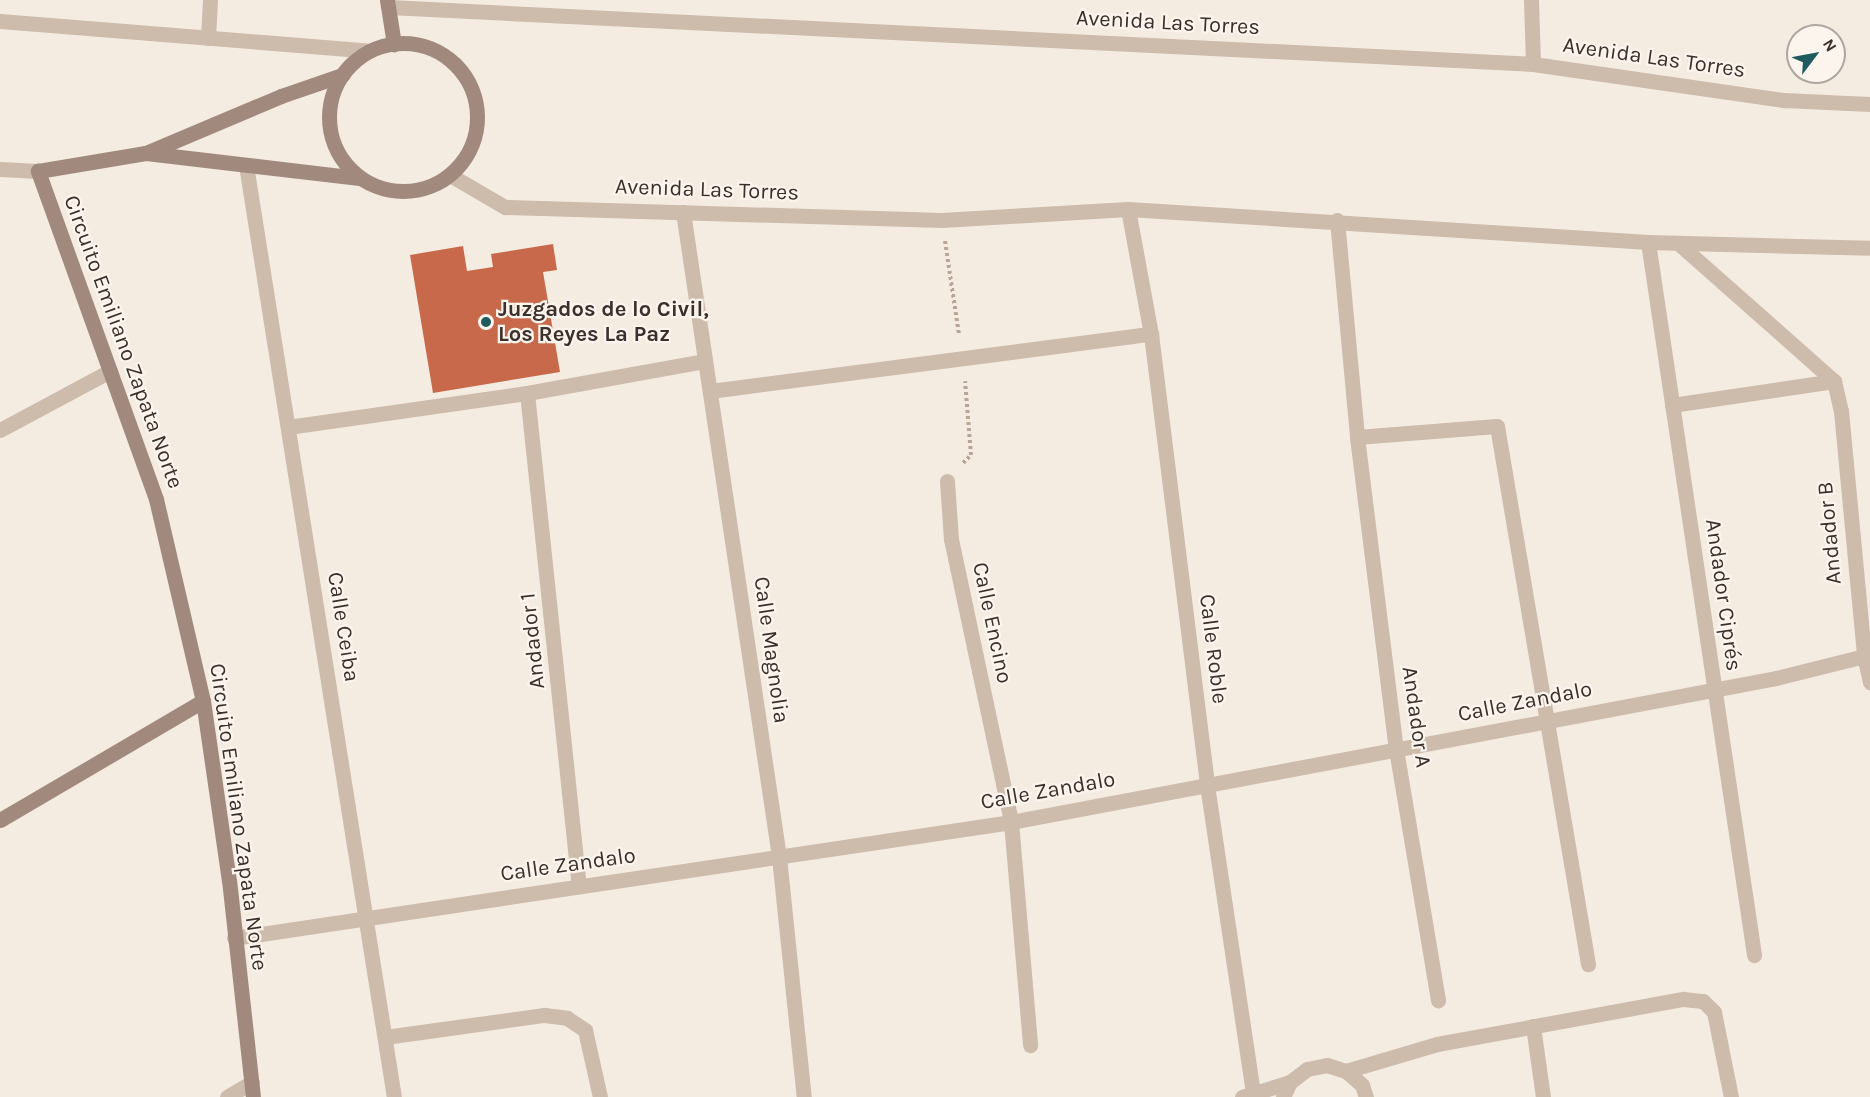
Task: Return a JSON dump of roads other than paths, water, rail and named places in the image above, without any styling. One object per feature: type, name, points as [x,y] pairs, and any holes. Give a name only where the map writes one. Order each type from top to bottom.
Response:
[{"type":"main road","points":[[388,4],[394,44]]},
{"type":"main road","points":[[38,171],[146,153],[280,96],[342,75],[370,51],[394,44],[432,49],[462,72],[471,89],[477,126],[472,145],[450,175],[425,188],[396,191],[360,178],[146,153]]},
{"type":"main road","points":[[342,75],[333,93],[330,130],[336,148],[360,178]]},
{"type":"main road","name":"Circuito Emiliano Zapata Norte","points":[[38,171],[156,499],[203,701],[253,1090]]},
{"type":"main road","points":[[0,820],[203,701]]},
{"type":"street","points":[[208,38],[210,0]]},
{"type":"street","points":[[1531,0],[1533,64]]},
{"type":"street","name":"Avenida Las Torres","points":[[388,4],[1533,64],[1784,100],[1870,104]]},
{"type":"street","points":[[0,21],[370,51]]},
{"type":"street","name":"Calle Ceiba","points":[[246,165],[394,1097]]},
{"type":"street","points":[[0,169],[38,171]]},
{"type":"street","name":"Avenida Las Torres","points":[[450,175],[505,207],[942,220],[1128,209],[1337,220],[1648,242],[1870,248]]},
{"type":"street","name":"Calle Roble","points":[[1128,209],[1151,334],[1248,1095]]},
{"type":"street","name":"Calle Magnolia","points":[[683,212],[779,857],[804,1097]]},
{"type":"street","name":"Andador A","points":[[1337,220],[1357,437],[1396,749],[1438,1001]]},
{"type":"street","name":"Andador Ciprés","points":[[1648,242],[1754,955]]},
{"type":"street","points":[[1678,243],[1834,381]]},
{"type":"street","points":[[710,391],[1151,334]]},
{"type":"street","points":[[288,427],[527,393],[705,362]]},
{"type":"street","points":[[0,430],[110,371]]},
{"type":"street","points":[[1672,405],[1834,381]]},
{"type":"street","name":"Andador B","points":[[1834,381],[1841,411],[1864,590],[1864,656],[1870,682]]},
{"type":"street","name":"Andador 1","points":[[527,393],[579,886]]},
{"type":"street","points":[[1357,437],[1497,426],[1588,964]]},
{"type":"street","name":"Calle Encino","points":[[947,481],[951,539],[1011,822],[1030,1045]]},
{"type":"street","name":"Calle Zandalo","points":[[234,938],[1011,822],[1714,689],[1864,656]]},
{"type":"street","points":[[1346,1071],[1437,1044],[1683,999],[1703,1001],[1714,1012],[1720,1031],[1731,1097]]},
{"type":"street","points":[[385,1037],[544,1015],[567,1018],[585,1030],[600,1097]]},
{"type":"street","points":[[1533,1026],[1543,1097]]},
{"type":"street","points":[[1248,1095],[1290,1082],[1307,1069],[1327,1065],[1346,1071],[1362,1085],[1366,1097]]},
{"type":"street","points":[[1283,1097],[1290,1082]]},
{"type":"street","points":[[227,1097],[253,1090]]},
{"type":"place","name":"Juzgados de lo Civil, Los Reyes La Paz","points":[[486,322]]}]
